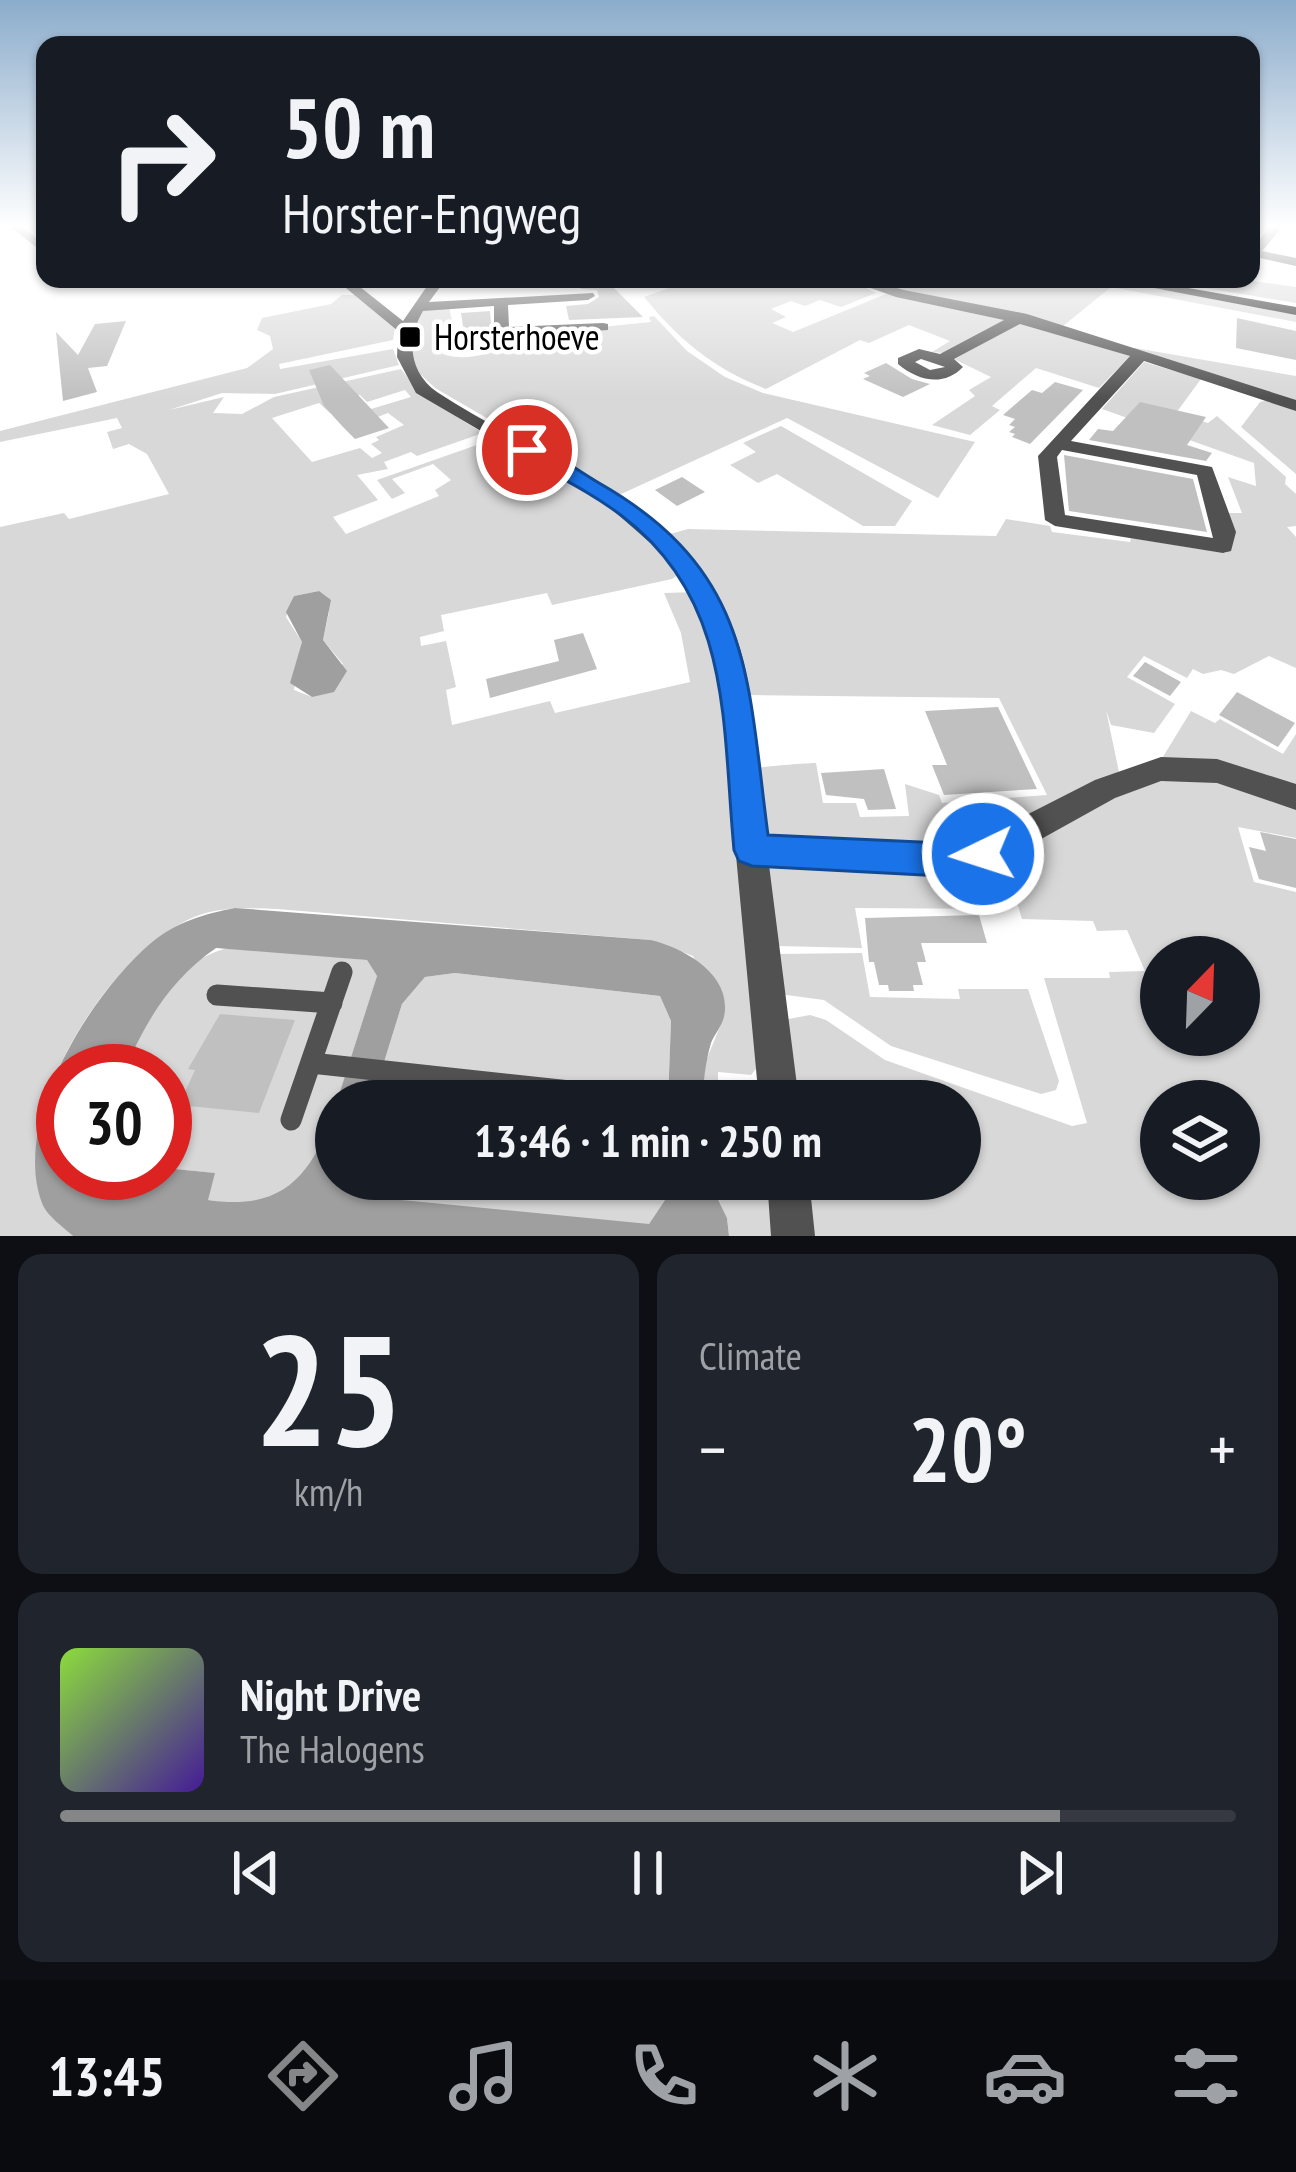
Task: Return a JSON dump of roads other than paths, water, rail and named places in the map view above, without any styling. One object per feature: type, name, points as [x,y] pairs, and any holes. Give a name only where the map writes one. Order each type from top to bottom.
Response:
[{"type":"main road","points":[[1170,288],[1296,308]]},
{"type":"main road","points":[[1189,288],[1296,308]]},
{"type":"street","points":[[354,288],[403,328]]},
{"type":"street","points":[[433,288],[403,328],[401,348],[408,369],[433,398],[611,497],[663,539],[694,574],[716,613],[730,663],[777,1080]]},
{"type":"street","points":[[881,288],[1022,317],[1296,406]]},
{"type":"street","points":[[420,307],[588,296]]},
{"type":"street","points":[[501,302],[502,332],[603,327]]},
{"type":"street","points":[[942,359],[1022,317]]},
{"type":"street","points":[[1058,444],[1205,471],[1225,532],[1223,547],[1054,520],[1047,455],[1140,355]]},
{"type":"street","points":[[752,850],[969,858],[997,850],[1096,796],[1162,769],[1209,770],[1296,796]]},
{"type":"street","points":[[790,1200],[794,1236]]},
{"type":"lane","points":[[291,1120],[342,972]]},
{"type":"lane","points":[[218,994],[332,1003]]},
{"type":"lane","points":[[311,1064],[463,1080]]},
{"type":"place","name":"Horsterhoeve","points":[[410,337]]}]
